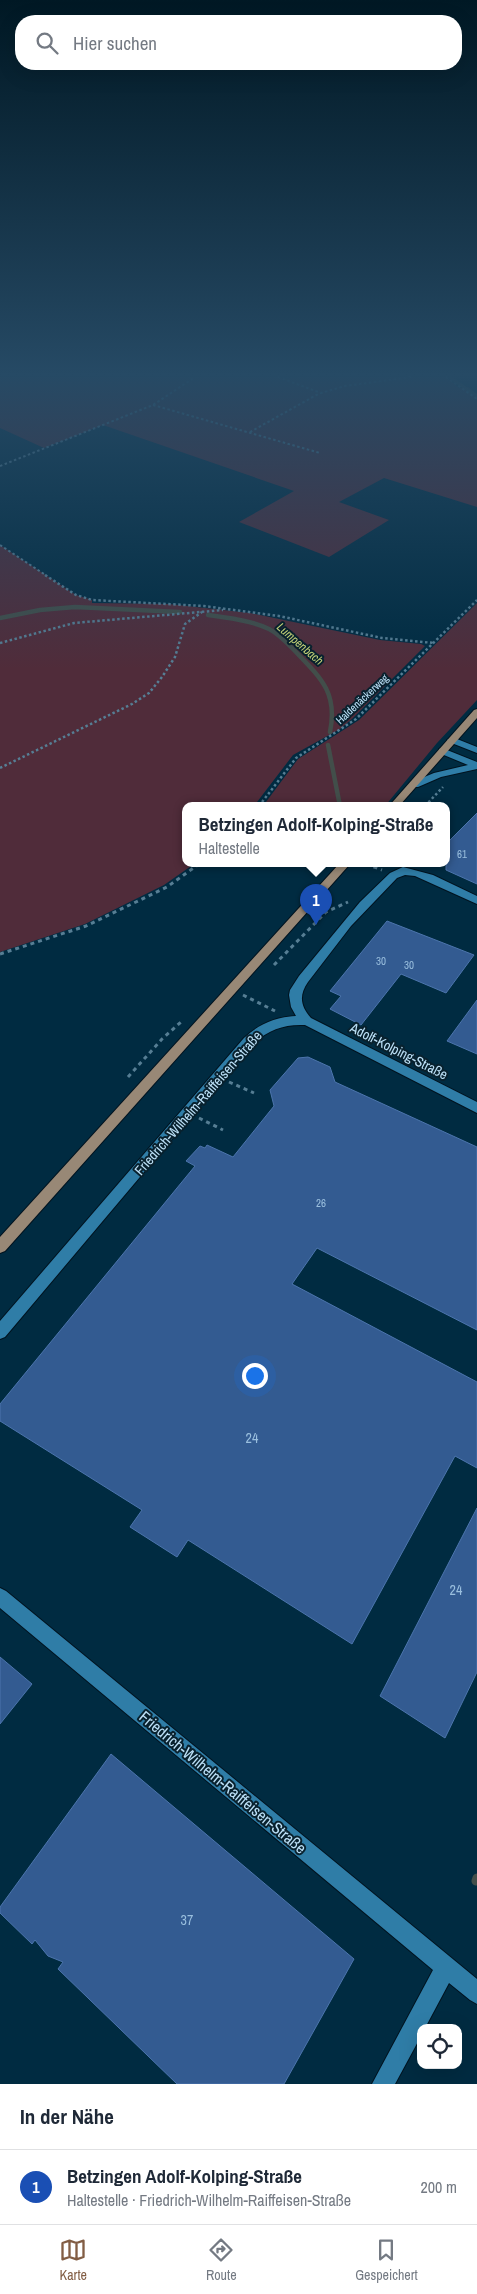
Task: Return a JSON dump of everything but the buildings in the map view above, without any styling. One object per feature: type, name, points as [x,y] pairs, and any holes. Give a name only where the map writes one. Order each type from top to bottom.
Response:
[{"type":"main road","points":[[398,802],[477,712]]},
{"type":"main road","points":[[0,1247],[343,867]]},
{"type":"street","points":[[452,740],[477,750]]},
{"type":"street","points":[[442,751],[477,766]]},
{"type":"street","points":[[414,785],[438,775],[477,766]]},
{"type":"street","points":[[307,1022],[298,1013],[295,1002],[296,990],[368,900],[392,875],[408,871],[477,900]]},
{"type":"street","name":"Friedrich-Wilhelm-Raiffeisen-Straße","points":[[0,1332],[218,1076],[260,1030],[272,1023],[290,1020],[307,1022]]},
{"type":"street","name":"Adolf-Kolping-Straße","points":[[307,1022],[477,1108]]},
{"type":"street","name":"Friedrich-Wilhelm-Raiffeisen-Straße","points":[[0,1597],[477,1993]]},
{"type":"street","points":[[382,2084],[446,1967]]},
{"type":"path","points":[[0,545],[76,595],[92,600],[169,602],[228,609],[279,616],[382,638],[434,643]]},
{"type":"path","name":"Haldenäckerweg","points":[[262,802],[296,758],[342,730],[356,719],[477,600]]},
{"type":"path","points":[[0,643],[34,632],[74,623],[228,609]]},
{"type":"path","points":[[0,768],[132,704],[149,693],[175,657],[185,624],[202,612]]},
{"type":"path","points":[[0,954],[86,926],[167,887],[196,867]]},
{"type":"path","points":[[268,970],[293,948],[326,912],[358,899],[368,900]]},
{"type":"path","points":[[248,990],[243,995],[290,1020]]},
{"type":"path","points":[[218,1076],[254,1093]]},
{"type":"path","points":[[187,1113],[223,1130]]},
{"type":"shaded area","points":[[246,474],[477,474],[477,507],[384,478],[339,502],[389,520],[329,557],[239,522],[294,491]]},
{"type":"shaded area","points":[[0,545],[76,595],[92,600],[92,603],[169,604],[250,613],[380,640],[425,646],[340,729],[293,755],[257,802],[182,802],[182,867],[190,867],[164,885],[85,924],[0,952]]},
{"type":"shaded area","points":[[477,603],[477,700],[437,743],[388,802],[266,802],[298,759],[359,720]]},
{"type":"waterway","name":"Lumpenbach","points":[[0,618],[40,610],[75,607],[180,612]]},
{"type":"waterway","name":"Lumpenbach","points":[[208,615],[254,623],[280,636],[313,670],[325,687],[332,707],[330,732]]},
{"type":"waterway","name":"Lumpenbach","points":[[328,745],[339,802]]},
{"type":"place","name":"Betzingen Adolf-Kolping-Straße","points":[[316,925]]}]
